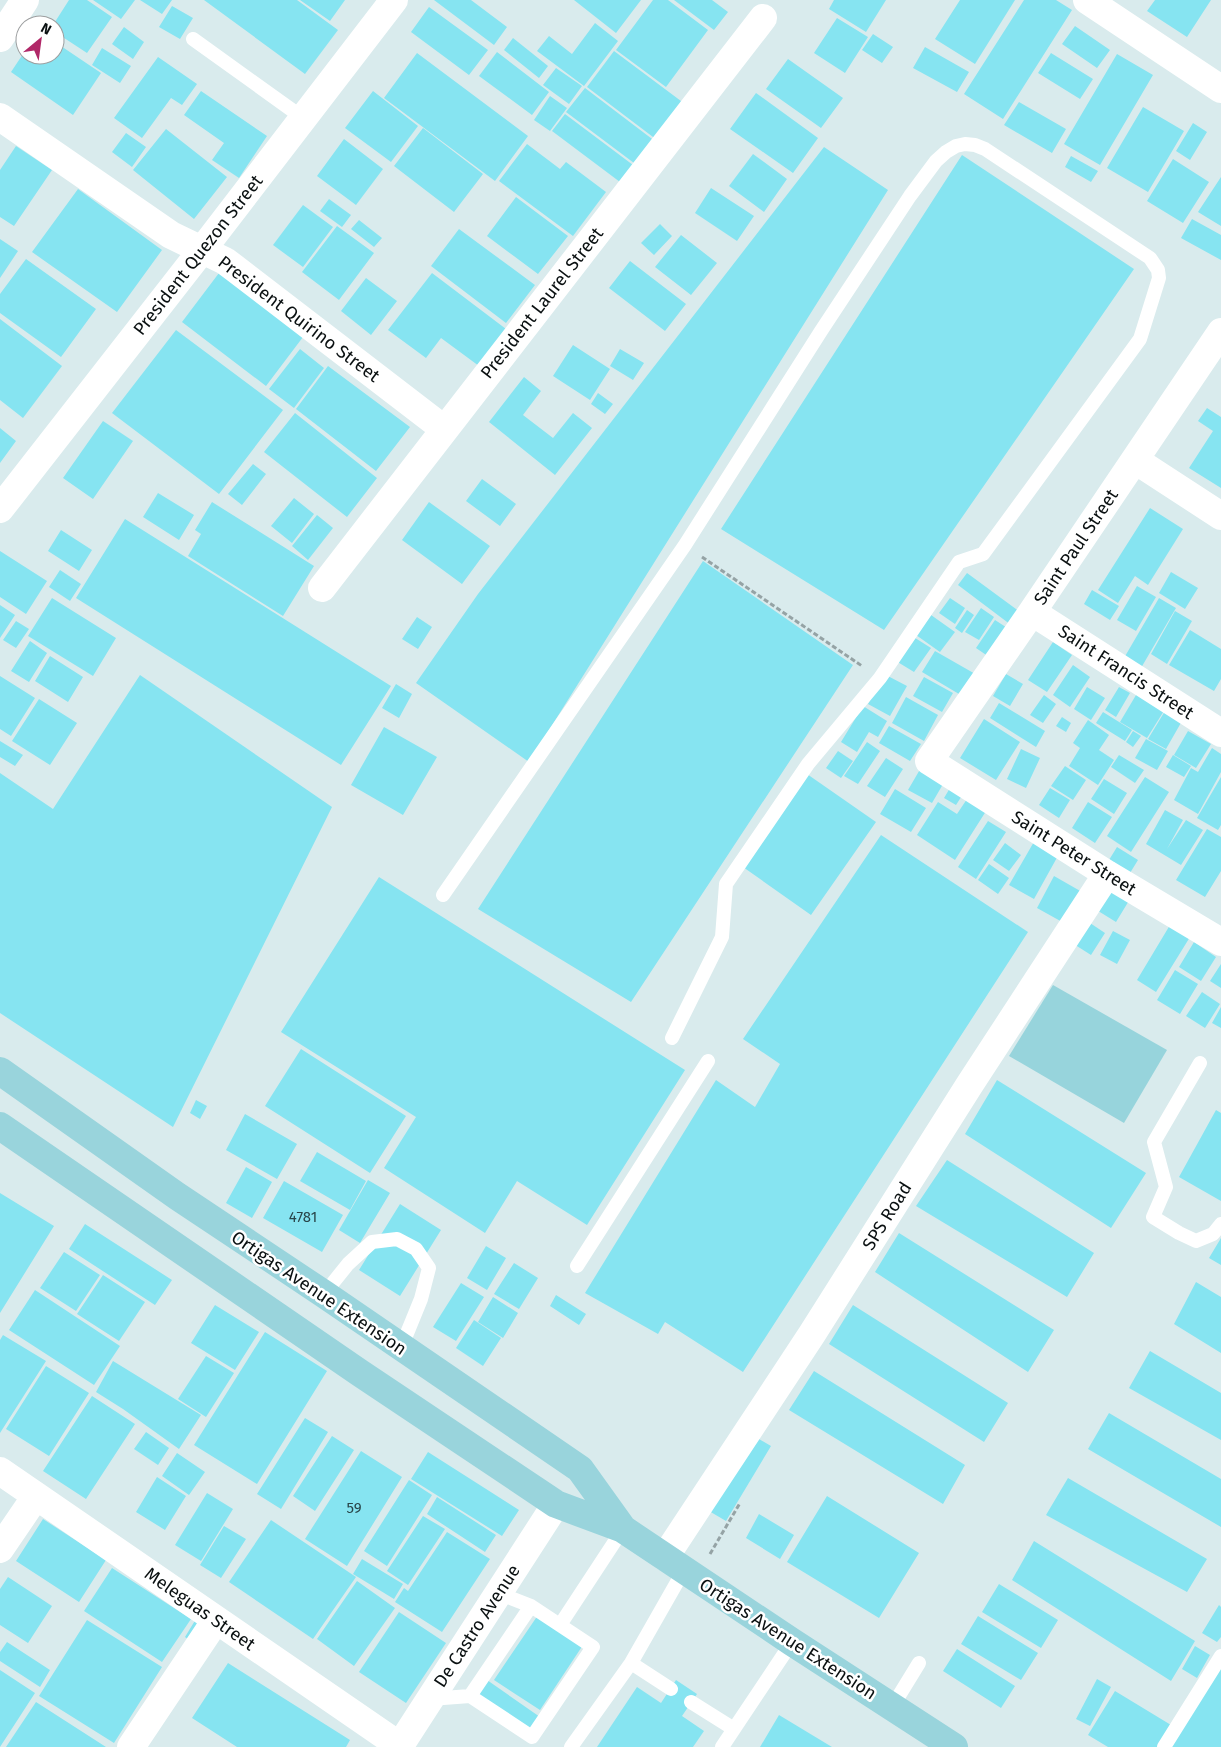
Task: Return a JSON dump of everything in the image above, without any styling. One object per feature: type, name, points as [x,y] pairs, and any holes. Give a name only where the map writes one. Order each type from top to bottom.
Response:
[{"type":"main road","name":"Ortigas Avenue Extension","points":[[0,1071],[177,1196],[580,1469],[623,1530]]},
{"type":"main road","name":"Ortigas Avenue Extension","points":[[0,1126],[360,1373],[556,1504],[623,1530],[954,1747]]},
{"type":"street","points":[[0,38],[25,0]]},
{"type":"street","name":"President Quezon Street","points":[[0,509],[394,0]]},
{"type":"street","points":[[1087,0],[1221,89]]},
{"type":"street","name":"President Laurel Street","points":[[322,588],[762,18]]},
{"type":"street","name":"President Quirino Street","points":[[0,117],[171,235],[225,261],[444,429]]},
{"type":"street","name":"Saint Paul Street","points":[[929,761],[1221,332]]},
{"type":"street","points":[[1135,460],[1221,516]]},
{"type":"street","name":"Saint Francis Street","points":[[1032,612],[1221,733]]},
{"type":"street","name":"Saint Peter Street","points":[[929,761],[1108,874],[1221,942]]},
{"type":"street","name":"SPS Road","points":[[674,1563],[812,1334],[970,1084],[1108,874]]},
{"type":"street","name":"Meleguas Street","points":[[0,1471],[400,1747]]},
{"type":"street","points":[[0,1549],[36,1496]]},
{"type":"street","name":"De Castro Avenue","points":[[400,1747],[556,1504]]},
{"type":"street","points":[[131,1747],[216,1620]]},
{"type":"lane","points":[[193,39],[303,118]]},
{"type":"lane","points":[[443,895],[685,545],[805,355],[936,161],[956,146],[965,144],[975,145],[985,149],[1146,254],[1156,265],[1159,278],[1140,339],[983,554],[959,562],[880,678],[808,764],[726,884],[722,937],[672,1038]]},
{"type":"lane","points":[[577,1266],[708,1061]]},
{"type":"lane","points":[[1200,1063],[1154,1142],[1166,1187],[1153,1216],[1179,1233],[1196,1241],[1213,1234],[1221,1224]]},
{"type":"lane","points":[[324,1294],[348,1264],[372,1242],[396,1239],[416,1249],[428,1268],[421,1299],[401,1348]]},
{"type":"lane","points":[[560,1625],[623,1530]]},
{"type":"lane","points":[[571,1747],[631,1663],[674,1563]]},
{"type":"lane","points":[[430,1699],[470,1696],[532,1737],[593,1647],[531,1606],[498,1593]]},
{"type":"lane","points":[[470,1696],[531,1606]]},
{"type":"lane","points":[[722,1747],[792,1642]]},
{"type":"lane","points":[[1164,1747],[1221,1656]]},
{"type":"lane","points":[[631,1663],[671,1689]]},
{"type":"lane","points":[[892,1707],[919,1663]]},
{"type":"lane","points":[[691,1702],[734,1729]]},
{"type":"path","points":[[685,545],[880,678]]},
{"type":"path","points":[[725,1529],[740,1503]]},
{"type":"shaded area","points":[[1053,985],[1167,1050],[1124,1123],[1009,1056]]},
{"type":"building","points":[[69,0],[87,0],[112,17],[87,53],[65,39],[65,15],[59,15]]},
{"type":"building","points":[[93,0],[135,0],[121,19]]},
{"type":"building","points":[[140,0],[172,0],[162,14]]},
{"type":"building","points":[[204,0],[297,0],[338,30],[305,74]]},
{"type":"building","points":[[300,0],[345,0],[330,21]]},
{"type":"building","points":[[434,0],[471,0],[507,27],[494,45]]},
{"type":"building","points":[[574,0],[641,0],[616,33]]},
{"type":"building","points":[[653,0],[668,0],[708,30],[666,87],[616,50]]},
{"type":"building","points":[[674,0],[712,0],[728,12],[714,30]]},
{"type":"building","points":[[834,0],[886,0],[866,32],[829,9]]},
{"type":"building","points":[[960,0],[1015,0],[975,64],[935,39]]},
{"type":"building","points":[[1024,0],[1056,0],[1072,10],[1003,119],[964,94]]},
{"type":"building","points":[[1155,0],[1211,0],[1187,37],[1147,11]]},
{"type":"building","points":[[172,6],[193,18],[180,39],[159,27]]},
{"type":"building","points":[[429,7],[488,50],[469,75],[411,32]]},
{"type":"building","points":[[837,18],[868,37],[845,73],[814,53]]},
{"type":"building","points":[[595,23],[618,41],[584,86],[537,51],[549,36],[572,54]]},
{"type":"building","points":[[1075,26],[1110,50],[1097,68],[1062,44]]},
{"type":"building","points":[[124,27],[144,42],[133,59],[112,44]]},
{"type":"building","points":[[873,34],[893,47],[882,63],[862,50]]},
{"type":"building","points":[[513,38],[548,66],[539,78],[504,50]]},
{"type":"building","points":[[925,47],[969,72],[957,92],[913,68]]},
{"type":"building","points":[[102,48],[131,66],[120,83],[92,65]]},
{"type":"building","points":[[65,49],[101,73],[73,115],[11,72],[16,65],[65,65]]},
{"type":"building","points":[[614,51],[685,104],[657,140],[587,87]]},
{"type":"building","points":[[497,52],[549,92],[532,115],[479,76]]},
{"type":"building","points":[[417,53],[528,136],[495,181],[384,98]]},
{"type":"building","points":[[1051,53],[1093,79],[1080,99],[1038,73]]},
{"type":"building","points":[[1117,54],[1153,75],[1100,165],[1064,144]]},
{"type":"building","points":[[158,57],[197,84],[182,105],[171,98],[142,138],[114,118]]},
{"type":"building","points":[[788,59],[843,98],[821,128],[766,89]]},
{"type":"building","points":[[556,68],[582,86],[569,104],[543,85]]},
{"type":"building","points":[[585,88],[660,145],[642,169],[566,112]]},
{"type":"building","points":[[201,91],[267,136],[239,178],[212,160],[224,143],[184,115]]},
{"type":"building","points":[[373,91],[418,126],[391,162],[345,128]]},
{"type":"building","points":[[756,93],[818,138],[793,173],[730,129]]},
{"type":"building","points":[[550,96],[567,108],[550,131],[534,120]]},
{"type":"building","points":[[1019,102],[1066,129],[1052,153],[1004,125]]},
{"type":"building","points":[[1143,107],[1184,131],[1148,192],[1107,168]]},
{"type":"building","points":[[565,114],[641,171],[628,188],[552,131]]},
{"type":"building","points":[[1193,123],[1207,132],[1190,160],[1176,151]]},
{"type":"building","points":[[423,128],[483,174],[454,212],[394,166]]},
{"type":"building","points":[[166,129],[227,177],[194,219],[133,170]]},
{"type":"building","points":[[126,133],[146,147],[132,167],[112,152]]},
{"type":"building","points":[[344,139],[383,169],[356,205],[317,176]]},
{"type":"building","points":[[527,144],[560,169],[566,162],[606,192],[573,236],[499,181]]},
{"type":"building","points":[[16,146],[52,170],[14,226],[0,217],[0,170]]},
{"type":"building","points":[[824,147],[888,190],[529,762],[416,683],[478,594]]},
{"type":"building","points":[[753,154],[787,179],[764,212],[729,186]]},
{"type":"building","points":[[962,155],[1134,269],[884,630],[721,529]]},
{"type":"building","points":[[1071,156],[1098,171],[1091,182],[1065,167]]},
{"type":"building","points":[[1173,159],[1209,182],[1183,223],[1147,201]]},
{"type":"building","points":[[1221,177],[1221,226],[1198,212]]},
{"type":"building","points":[[711,188],[754,216],[737,241],[695,213]]},
{"type":"building","points":[[78,189],[162,250],[117,312],[32,252]]},
{"type":"building","points":[[516,197],[568,236],[538,274],[487,236]]},
{"type":"building","points":[[329,199],[351,215],[342,227],[320,211]]},
{"type":"building","points":[[303,205],[333,227],[303,267],[273,245]]},
{"type":"building","points":[[1192,219],[1221,235],[1221,260],[1181,238]]},
{"type":"building","points":[[359,220],[382,238],[374,247],[351,229]]},
{"type":"building","points":[[660,224],[672,236],[654,255],[641,243]]},
{"type":"building","points":[[337,226],[374,253],[339,300],[302,272]]},
{"type":"building","points":[[459,229],[535,285],[506,323],[431,266]]},
{"type":"building","points":[[681,235],[717,263],[691,295],[655,267]]},
{"type":"building","points":[[0,239],[18,251],[0,278]]},
{"type":"building","points":[[26,259],[96,309],[61,357],[0,313],[0,294]]},
{"type":"building","points":[[630,261],[686,304],[665,331],[609,288]]},
{"type":"building","points":[[219,273],[303,337],[266,386],[182,322]]},
{"type":"building","points":[[432,273],[506,329],[479,366],[441,338],[426,358],[388,330]]},
{"type":"building","points":[[366,278],[397,301],[371,335],[341,311]]},
{"type":"building","points":[[0,319],[62,366],[23,418],[0,400]]},
{"type":"building","points":[[176,330],[283,410],[219,494],[112,413]]},
{"type":"building","points":[[573,345],[610,369],[590,400],[553,376]]},
{"type":"building","points":[[300,349],[324,368],[294,408],[269,389]]},
{"type":"building","points":[[620,349],[644,363],[633,380],[610,366]]},
{"type":"building","points":[[328,366],[410,427],[376,471],[296,409]]},
{"type":"building","points":[[524,377],[541,391],[523,415],[553,438],[573,413],[592,428],[555,475],[489,422]]},
{"type":"building","points":[[598,393],[613,404],[605,414],[591,404]]},
{"type":"building","points":[[1207,408],[1221,417],[1221,488],[1189,468],[1213,431],[1198,421]]},
{"type":"building","points":[[295,413],[377,478],[347,517],[264,452]]},
{"type":"building","points":[[103,421],[133,441],[93,499],[63,478]]},
{"type":"building","points":[[0,428],[16,441],[0,463]]},
{"type":"building","points":[[253,464],[266,474],[242,505],[228,494]]},
{"type":"building","points":[[482,479],[516,504],[500,526],[466,501]]},
{"type":"building","points":[[158,493],[194,515],[179,540],[143,517]]},
{"type":"building","points":[[294,498],[314,514],[292,543],[271,526]]},
{"type":"building","points":[[212,502],[314,566],[283,616],[188,556],[201,534],[195,530]]},
{"type":"building","points":[[429,502],[490,546],[462,584],[402,540]]},
{"type":"building","points":[[1150,508],[1183,529],[1148,585],[1135,576],[1118,603],[1098,590]]},
{"type":"building","points":[[317,515],[333,528],[308,560],[292,546]]},
{"type":"building","points":[[125,519],[391,686],[341,765],[76,598]]},
{"type":"building","points":[[61,530],[92,550],[79,571],[48,551]]},
{"type":"building","points":[[0,551],[47,581],[26,614],[0,597]]},
{"type":"building","points":[[703,561],[853,665],[631,1002],[478,909]]},
{"type":"building","points":[[60,570],[81,584],[70,601],[49,587]]},
{"type":"building","points":[[1171,572],[1198,588],[1185,609],[1159,593]]},
{"type":"building","points":[[967,573],[1024,615],[1015,628],[958,585]]},
{"type":"building","points":[[1137,586],[1156,597],[1136,631],[1117,620]]},
{"type":"building","points":[[1092,590],[1119,606],[1110,620],[1084,604]]},
{"type":"building","points":[[52,598],[116,638],[93,676],[28,636]]},
{"type":"building","points":[[950,598],[965,608],[955,624],[939,613]]},
{"type":"building","points":[[1159,598],[1176,608],[1141,668],[1124,658]]},
{"type":"building","points":[[0,605],[15,615],[0,638]]},
{"type":"building","points":[[981,608],[994,617],[979,640],[965,632]]},
{"type":"building","points":[[967,610],[974,615],[962,633],[955,628]]},
{"type":"building","points":[[1175,611],[1192,621],[1167,664],[1151,654]]},
{"type":"building","points":[[931,615],[955,632],[940,652],[916,635]]},
{"type":"building","points":[[417,617],[432,627],[418,649],[402,639]]},
{"type":"building","points":[[995,620],[1015,633],[995,661],[976,648]]},
{"type":"building","points":[[16,621],[29,629],[16,648],[3,640]]},
{"type":"building","points":[[1190,630],[1221,649],[1221,679],[1214,691],[1169,665]]},
{"type":"building","points":[[912,636],[931,648],[914,672],[896,661]]},
{"type":"building","points":[[30,641],[47,653],[29,682],[11,671]]},
{"type":"building","points":[[1053,642],[1072,655],[1047,692],[1028,680]]},
{"type":"building","points":[[935,651],[977,675],[964,697],[922,672]]},
{"type":"building","points":[[50,656],[83,677],[68,702],[35,681]]},
{"type":"building","points":[[1073,665],[1090,677],[1070,707],[1053,695]]},
{"type":"building","points":[[884,674],[907,686],[890,716],[868,704]]},
{"type":"building","points":[[1006,674],[1023,684],[1010,706],[993,696]]},
{"type":"building","points":[[140,675],[332,807],[173,1127],[0,1013],[0,773],[53,809]]},
{"type":"building","points":[[0,676],[35,698],[11,736],[0,729]]},
{"type":"building","points":[[924,677],[953,693],[942,712],[913,696]]},
{"type":"building","points":[[396,684],[412,694],[399,718],[382,708]]},
{"type":"building","points":[[1087,687],[1105,698],[1091,720],[1074,709]]},
{"type":"building","points":[[1119,687],[1130,693],[1116,717],[1105,710]]},
{"type":"building","points":[[1139,690],[1167,706],[1147,738],[1120,722]]},
{"type":"building","points":[[1044,695],[1056,704],[1043,723],[1030,715]]},
{"type":"building","points":[[906,697],[938,715],[924,741],[892,723]]},
{"type":"building","points":[[39,699],[77,723],[50,765],[12,741]]},
{"type":"building","points":[[999,703],[1045,731],[1036,747],[990,718]]},
{"type":"building","points":[[863,706],[887,721],[878,737],[869,732],[857,752],[841,742]]},
{"type":"building","points":[[1165,711],[1182,721],[1166,749],[1148,739]]},
{"type":"building","points":[[1103,712],[1132,730],[1125,741],[1096,723]]},
{"type":"building","points":[[1062,717],[1071,723],[1066,732],[1056,726]]},
{"type":"building","points":[[984,719],[1020,742],[996,780],[960,758]]},
{"type":"building","points":[[1088,720],[1109,735],[1099,750],[1114,760],[1098,785],[1069,766],[1080,748],[1073,743]]},
{"type":"building","points":[[889,726],[921,744],[910,761],[879,743]]},
{"type":"building","points":[[384,727],[437,757],[403,815],[351,785]]},
{"type":"building","points":[[1133,731],[1141,736],[1133,747],[1126,742]]},
{"type":"building","points":[[1188,731],[1211,744],[1196,768],[1174,755]]},
{"type":"building","points":[[1146,739],[1168,751],[1157,770],[1135,758]]},
{"type":"building","points":[[0,741],[23,755],[15,766],[0,757]]},
{"type":"building","points":[[867,742],[880,751],[858,784],[844,776]]},
{"type":"building","points":[[1212,748],[1221,754],[1221,772],[1198,814],[1174,800],[1191,768],[1198,772]]},
{"type":"building","points":[[1021,749],[1040,758],[1026,788],[1007,779]]},
{"type":"building","points":[[838,751],[853,761],[841,778],[826,768]]},
{"type":"building","points":[[1119,755],[1144,770],[1135,783],[1111,767]]},
{"type":"building","points":[[1173,755],[1191,766],[1184,777],[1166,767]]},
{"type":"building","points":[[886,758],[903,769],[885,797],[867,786]]},
{"type":"building","points":[[922,766],[946,779],[932,803],[908,790]]},
{"type":"building","points":[[1065,766],[1086,780],[1073,800],[1051,786]]},
{"type":"building","points":[[807,774],[876,822],[811,915],[743,867]]},
{"type":"building","points":[[1145,777],[1169,792],[1131,852],[1107,836]]},
{"type":"building","points":[[1221,777],[1221,825],[1218,830],[1197,818]]},
{"type":"building","points":[[1104,779],[1127,793],[1114,814],[1091,799]]},
{"type":"building","points":[[953,783],[965,791],[956,805],[944,798]]},
{"type":"building","points":[[1050,788],[1070,800],[1059,818],[1039,805]]},
{"type":"building","points":[[895,789],[926,808],[911,832],[880,814]]},
{"type":"building","points":[[969,796],[988,808],[955,860],[917,835],[938,802],[957,814]]},
{"type":"building","points":[[1088,802],[1112,817],[1095,843],[1072,828]]},
{"type":"building","points":[[1165,810],[1183,820],[1167,849],[1186,820],[1203,830],[1181,865],[1146,844]]},
{"type":"building","points":[[988,821],[1006,832],[976,879],[958,867]]},
{"type":"building","points":[[1207,829],[1221,837],[1221,871],[1205,897],[1176,880]]},
{"type":"building","points":[[881,835],[1028,932],[743,1372],[665,1322],[658,1334],[585,1293],[716,1080],[755,1107],[780,1064],[743,1039]]},
{"type":"building","points":[[1035,840],[1059,854],[1034,899],[1009,885]]},
{"type":"building","points":[[1005,843],[1021,855],[1009,871],[993,860]]},
{"type":"building","points":[[1117,847],[1138,860],[1130,873],[1109,860]]},
{"type":"building","points":[[989,864],[1009,878],[998,894],[978,880]]},
{"type":"building","points":[[1054,876],[1082,892],[1064,923],[1037,908]]},
{"type":"building","points":[[379,877],[685,1070],[587,1225],[517,1181],[485,1233],[384,1168],[416,1117],[281,1032]]},
{"type":"building","points":[[1109,886],[1130,899],[1116,922],[1095,909]]},
{"type":"building","points":[[1084,919],[1105,933],[1091,955],[1069,941]]},
{"type":"building","points":[[1170,925],[1190,937],[1156,992],[1137,980]]},
{"type":"building","points":[[1113,931],[1130,940],[1117,964],[1100,955]]},
{"type":"building","points":[[1194,942],[1216,957],[1201,981],[1179,967]]},
{"type":"building","points":[[1221,964],[1221,988],[1210,981]]},
{"type":"building","points":[[1175,970],[1198,984],[1180,1014],[1157,1000]]},
{"type":"building","points":[[1202,992],[1220,1004],[1205,1028],[1186,1016]]},
{"type":"building","points":[[1221,1007],[1221,1028],[1212,1023]]},
{"type":"building","points":[[301,1049],[406,1116],[370,1173],[265,1106]]},
{"type":"building","points":[[997,1080],[1146,1173],[1111,1228],[965,1134]]},
{"type":"building","points":[[196,1100],[207,1106],[200,1119],[190,1113]]},
{"type":"building","points":[[1216,1110],[1221,1113],[1221,1201],[1179,1177]]},
{"type":"building","points":[[245,1114],[297,1144],[277,1179],[226,1150]]},
{"type":"building","points":[[317,1152],[366,1181],[350,1210],[300,1181]]},
{"type":"building","points":[[947,1160],[1094,1253],[1067,1297],[916,1206]]},
{"type":"building","points":[[246,1167],[272,1182],[252,1218],[226,1203]]},
{"type":"building","points":[[368,1180],[390,1193],[360,1243],[339,1230]]},
{"type":"building","points":[[284,1181],[343,1215],[322,1252],[263,1218]]},
{"type":"building","points":[[0,1193],[54,1226],[0,1313]]},
{"type":"building","points":[[400,1204],[441,1230],[400,1296],[359,1270]]},
{"type":"building","points":[[85,1224],[172,1280],[155,1305],[69,1249]]},
{"type":"building","points":[[899,1233],[1054,1330],[1028,1372],[875,1272]]},
{"type":"building","points":[[1221,1238],[1221,1265],[1209,1258]]},
{"type":"building","points":[[486,1246],[506,1258],[487,1290],[467,1278]]},
{"type":"building","points":[[64,1252],[100,1275],[76,1311],[40,1288]]},
{"type":"building","points":[[514,1263],[538,1278],[519,1309],[494,1294]]},
{"type":"building","points":[[103,1275],[145,1302],[119,1341],[77,1314]]},
{"type":"building","points":[[1196,1282],[1221,1297],[1221,1353],[1174,1324]]},
{"type":"building","points":[[461,1283],[484,1297],[456,1341],[433,1327]]},
{"type":"building","points":[[35,1290],[120,1346],[94,1385],[9,1330]]},
{"type":"building","points":[[556,1295],[586,1314],[579,1325],[550,1306]]},
{"type":"building","points":[[493,1297],[518,1313],[503,1338],[478,1322]]},
{"type":"building","points":[[215,1305],[259,1332],[235,1370],[191,1343]]},
{"type":"building","points":[[853,1305],[1008,1403],[984,1442],[829,1344]]},
{"type":"building","points":[[474,1320],[501,1338],[483,1366],[456,1348]]},
{"type":"building","points":[[265,1332],[327,1371],[257,1484],[194,1445]]},
{"type":"building","points":[[3,1335],[46,1361],[0,1433],[0,1340]]},
{"type":"building","points":[[1150,1351],[1221,1393],[1221,1440],[1129,1388]]},
{"type":"building","points":[[206,1356],[234,1373],[206,1417],[178,1399]]},
{"type":"building","points":[[113,1361],[201,1415],[179,1449],[96,1392]]},
{"type":"building","points":[[46,1366],[89,1393],[49,1456],[6,1429]]},
{"type":"building","points":[[814,1371],[965,1465],[943,1504],[789,1410]]},
{"type":"building","points":[[92,1396],[135,1424],[86,1499],[43,1471]]},
{"type":"building","points":[[1109,1413],[1221,1479],[1221,1527],[1088,1449]]},
{"type":"building","points":[[305,1418],[328,1432],[281,1509],[257,1494]]},
{"type":"building","points":[[146,1432],[169,1448],[158,1465],[134,1449]]},
{"type":"building","points":[[332,1436],[354,1450],[315,1511],[293,1496]]},
{"type":"building","points":[[754,1436],[771,1446],[726,1521],[709,1511]]},
{"type":"building","points":[[361,1451],[402,1477],[347,1566],[305,1539]]},
{"type":"building","points":[[428,1452],[519,1510],[502,1536],[411,1479]]},
{"type":"building","points":[[177,1453],[205,1472],[189,1495],[162,1476]]},
{"type":"building","points":[[157,1477],[186,1496],[165,1530],[136,1512]]},
{"type":"building","points":[[1068,1478],[1207,1559],[1187,1592],[1046,1515]]},
{"type":"building","points":[[409,1480],[432,1495],[387,1566],[364,1551]]},
{"type":"building","points":[[207,1493],[233,1509],[201,1561],[175,1545]]},
{"type":"building","points":[[827,1496],[919,1553],[879,1618],[787,1562]]},
{"type":"building","points":[[437,1497],[496,1535],[485,1552],[427,1514]]},
{"type":"building","points":[[759,1514],[794,1535],[780,1559],[746,1538]]},
{"type":"building","points":[[423,1516],[445,1529],[408,1585],[387,1571]]},
{"type":"building","points":[[43,1519],[106,1560],[79,1602],[16,1561]]},
{"type":"building","points":[[271,1520],[356,1577],[313,1639],[229,1582]]},
{"type":"building","points":[[224,1526],[246,1539],[221,1578],[200,1565]]},
{"type":"building","points":[[447,1532],[490,1559],[442,1632],[395,1602],[404,1588],[408,1591]]},
{"type":"building","points":[[1034,1541],[1195,1641],[1171,1681],[1012,1580]]},
{"type":"building","points":[[362,1559],[403,1584],[394,1599],[353,1574]]},
{"type":"building","points":[[112,1568],[191,1619],[162,1662],[84,1611]]},
{"type":"building","points":[[8,1577],[52,1606],[28,1643],[0,1625],[0,1589]]},
{"type":"building","points":[[357,1581],[395,1608],[354,1666],[317,1639]]},
{"type":"building","points":[[999,1584],[1058,1620],[1041,1648],[982,1612]]},
{"type":"building","points":[[1219,1605],[1221,1607],[1221,1637],[1217,1642],[1202,1633]]},
{"type":"building","points":[[399,1612],[446,1643],[406,1703],[359,1672]]},
{"type":"building","points":[[199,1614],[193,1643],[185,1637]]},
{"type":"building","points":[[538,1615],[583,1645],[540,1710],[494,1680]]},
{"type":"building","points":[[978,1616],[1038,1653],[1021,1680],[961,1644]]},
{"type":"building","points":[[87,1620],[162,1667],[114,1743],[39,1696]]},
{"type":"building","points":[[7,1642],[50,1670],[40,1687],[0,1661],[0,1652]]},
{"type":"building","points":[[1195,1646],[1210,1655],[1197,1678],[1182,1669]]},
{"type":"building","points":[[957,1649],[1015,1686],[1001,1708],[943,1671]]},
{"type":"building","points":[[228,1663],[350,1740],[346,1747],[237,1747],[192,1718]]},
{"type":"building","points":[[1221,1665],[1221,1747],[1167,1747]]},
{"type":"building","points":[[0,1670],[35,1693],[0,1747]]},
{"type":"building","points":[[1097,1679],[1111,1687],[1090,1726],[1076,1719]]},
{"type":"building","points":[[487,1680],[540,1717],[530,1731],[477,1694]]},
{"type":"building","points":[[676,1680],[697,1694],[682,1716],[704,1731],[693,1747],[597,1747],[637,1687],[661,1703]]},
{"type":"building","points":[[1115,1691],[1171,1725],[1158,1747],[1108,1747],[1088,1735]]},
{"type":"building","points":[[36,1702],[106,1747],[6,1747]]},
{"type":"building","points":[[779,1715],[832,1747],[760,1747]]}]
